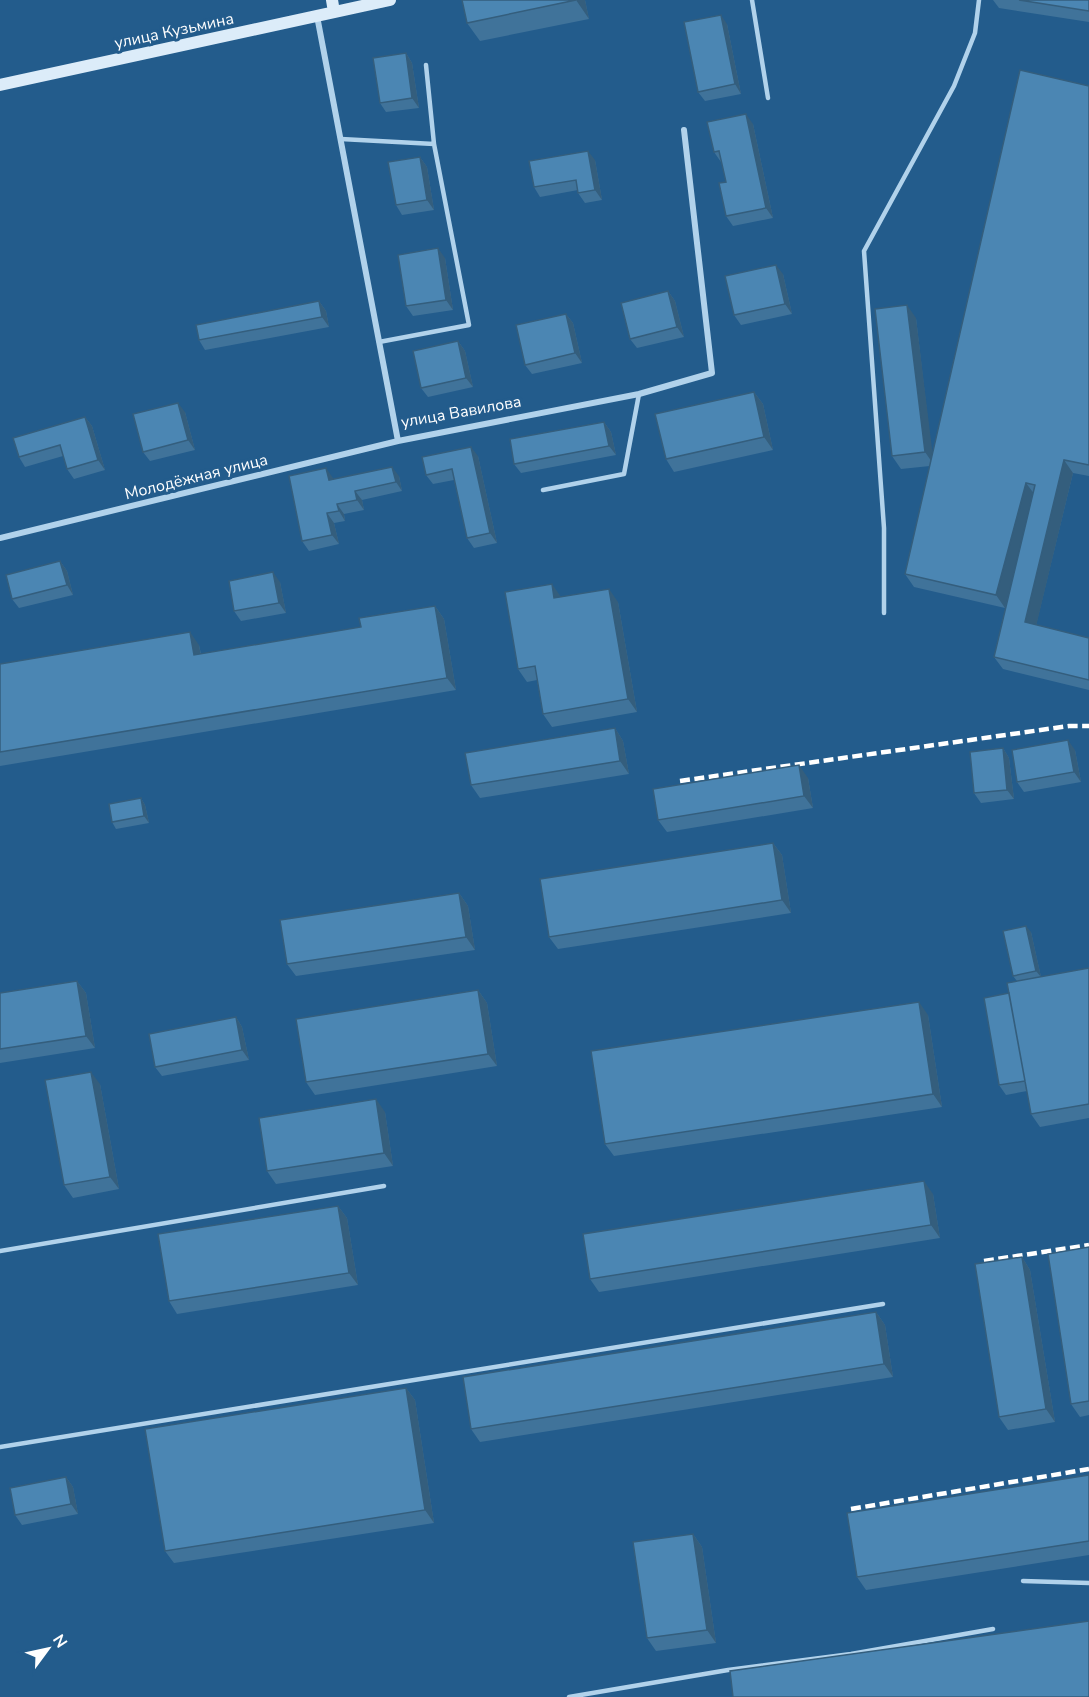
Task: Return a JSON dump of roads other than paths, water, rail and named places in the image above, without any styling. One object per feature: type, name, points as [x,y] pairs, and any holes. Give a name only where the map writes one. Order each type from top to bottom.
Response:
[{"type":"main road","name":"улица Кузьмина","points":[[0,85],[317,16],[333,6],[390,0]]},
{"type":"street","name":"улица Вавилова","points":[[317,16],[398,441],[639,394],[712,373],[684,130]]},
{"type":"street","name":"Молодёжная улица","points":[[0,538],[398,441]]},
{"type":"lane","points":[[752,0],[768,98]]},
{"type":"lane","points":[[884,613],[884,528],[864,251],[954,86],[975,33],[979,0]]},
{"type":"lane","points":[[379,342],[469,325],[434,144],[426,65]]},
{"type":"lane","points":[[341,139],[434,144]]},
{"type":"lane","points":[[543,490],[624,474],[639,394]]},
{"type":"lane","points":[[0,1251],[384,1186]]},
{"type":"lane","points":[[0,1447],[883,1304]]},
{"type":"lane","points":[[1023,1581],[1089,1583]]},
{"type":"lane","points":[[569,1697],[728,1670],[851,1654],[993,1629]]},
{"type":"railway","points":[[680,781],[1069,726],[1089,726]]},
{"type":"railway","points":[[984,1261],[1089,1245]]},
{"type":"railway","points":[[851,1509],[1089,1469]]}]
